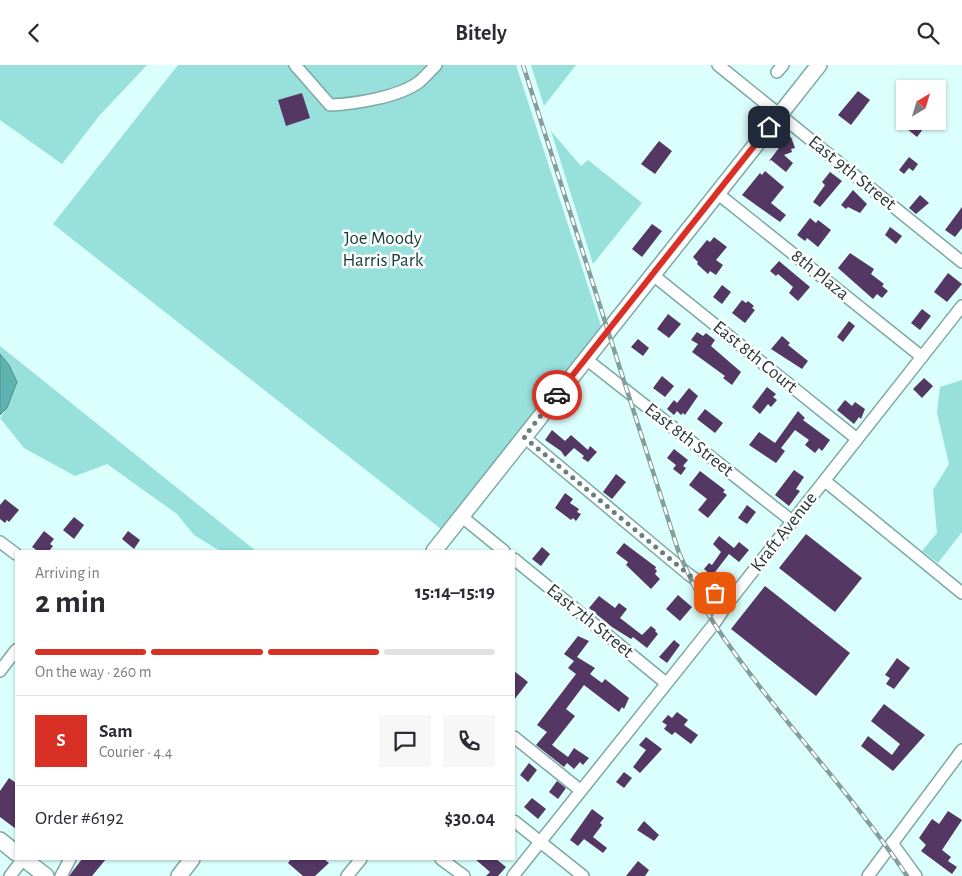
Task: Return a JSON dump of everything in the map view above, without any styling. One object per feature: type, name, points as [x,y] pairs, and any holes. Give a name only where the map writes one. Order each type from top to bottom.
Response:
[{"type":"main road","points":[[435,550],[818,65]]},
{"type":"main road","points":[[0,840],[15,852]]},
{"type":"main road","points":[[25,860],[46,876]]},
{"type":"main road","points":[[179,876],[191,860]]},
{"type":"street","points":[[295,65],[330,105],[354,104],[390,94],[419,83],[436,65]]},
{"type":"street","name":"East 9th Street","points":[[718,65],[962,262]]},
{"type":"street","name":"8th Plaza","points":[[717,193],[922,357]]},
{"type":"street","name":"East 8th Court","points":[[652,275],[857,439]]},
{"type":"street","name":"Kraft Avenue","points":[[514,876],[580,790],[714,624],[728,603],[962,306]]},
{"type":"street","name":"East 8th Street","points":[[586,359],[792,521]]},
{"type":"street","points":[[524,437],[688,574],[728,603]]},
{"type":"street","points":[[824,481],[962,593]]},
{"type":"street","points":[[461,516],[503,550]]},
{"type":"street","points":[[0,542],[15,553]]},
{"type":"street","name":"East 7th Street","points":[[515,560],[666,683]]},
{"type":"street","points":[[0,671],[15,651]]},
{"type":"street","points":[[515,738],[580,790]]},
{"type":"street","points":[[868,876],[962,750]]},
{"type":"street","points":[[515,822],[583,876]]},
{"type":"street","points":[[892,843],[916,876]]},
{"type":"street","points":[[10,876],[23,860]]},
{"type":"street","points":[[61,876],[69,860]]},
{"type":"street","points":[[347,876],[360,860]]},
{"type":"street","points":[[443,860],[464,876]]},
{"type":"green space","points":[[0,65],[147,65],[99,116],[62,164],[0,120]]},
{"type":"green space","name":"Joe Moody Harris Park","points":[[178,65],[516,65],[601,326],[441,529],[53,224]]},
{"type":"green space","points":[[531,65],[576,65],[544,106]]},
{"type":"green space","points":[[551,131],[581,166],[588,160],[642,203],[593,264]]},
{"type":"green space","points":[[0,346],[255,550],[219,550],[215,548],[194,535],[177,514],[107,464],[75,476],[24,448],[0,418],[7,408],[9,365],[0,354]]},
{"type":"green space","points":[[962,380],[962,532],[938,563],[922,551],[937,533],[933,490],[949,464],[937,413],[940,387]]},
{"type":"shaded area","points":[[0,354],[9,365],[17,382],[7,408],[0,415]]},
{"type":"building","points":[[858,91],[870,100],[851,125],[838,115]]},
{"type":"building","points":[[302,93],[310,118],[286,126],[278,100]]},
{"type":"building","points":[[908,130],[922,130],[917,137]]},
{"type":"building","points":[[791,137],[795,148],[791,149],[792,152],[784,155],[793,163],[786,172],[771,160],[769,161],[782,144],[780,141]]},
{"type":"building","points":[[659,141],[672,151],[655,174],[641,164]]},
{"type":"building","points":[[909,157],[918,164],[913,171],[909,168],[904,174],[899,170]]},
{"type":"building","points":[[765,171],[784,187],[771,203],[786,215],[780,222],[742,195],[760,173],[762,175]]},
{"type":"building","points":[[830,172],[842,181],[820,207],[813,202],[825,185],[822,182]]},
{"type":"building","points":[[853,190],[867,204],[860,213],[848,207],[846,209],[841,205]]},
{"type":"building","points":[[920,195],[929,203],[916,214],[909,208]]},
{"type":"building","points":[[962,207],[962,228],[955,237],[945,230]]},
{"type":"building","points":[[810,218],[816,223],[818,220],[831,230],[818,247],[807,238],[805,241],[797,235]]},
{"type":"building","points":[[652,224],[662,231],[642,257],[632,249]]},
{"type":"building","points":[[890,227],[902,236],[896,244],[885,235]]},
{"type":"building","points":[[714,237],[727,247],[716,260],[723,265],[716,275],[710,271],[708,274],[697,264],[698,262],[693,257],[707,240],[710,242]]},
{"type":"building","points":[[850,253],[874,269],[871,274],[884,284],[882,286],[888,291],[882,298],[877,294],[873,299],[838,268]]},
{"type":"building","points":[[779,261],[810,287],[798,301],[789,293],[793,287],[778,274],[776,276],[770,271]]},
{"type":"building","points":[[948,273],[962,284],[947,302],[934,292]]},
{"type":"building","points":[[722,285],[731,292],[722,304],[713,297]]},
{"type":"building","points":[[742,300],[746,303],[748,301],[754,306],[752,308],[755,310],[745,323],[732,313]]},
{"type":"building","points":[[922,309],[931,316],[920,330],[911,323]]},
{"type":"building","points":[[668,314],[681,324],[669,338],[657,329]]},
{"type":"building","points":[[849,321],[855,326],[843,342],[837,337]]},
{"type":"building","points":[[697,332],[703,336],[706,333],[715,340],[711,346],[741,372],[732,385],[723,378],[725,376],[692,352],[698,344],[691,340]]},
{"type":"building","points":[[782,336],[790,343],[788,345],[808,361],[802,369],[771,349]]},
{"type":"building","points":[[638,339],[649,348],[643,356],[631,347]]},
{"type":"building","points":[[662,376],[674,386],[665,397],[653,388]]},
{"type":"building","points":[[924,378],[933,386],[922,398],[913,389]]},
{"type":"building","points":[[767,387],[776,394],[773,397],[777,400],[771,407],[768,404],[760,414],[752,407]]},
{"type":"building","points":[[689,388],[698,396],[685,415],[683,413],[681,415],[677,411],[674,415],[667,409],[674,400],[677,403]]},
{"type":"building","points":[[845,400],[852,406],[855,402],[865,409],[861,419],[859,417],[854,424],[837,410]]},
{"type":"building","points":[[705,409],[723,423],[715,433],[697,419]]},
{"type":"building","points":[[798,411],[805,418],[803,420],[830,440],[822,451],[819,448],[815,453],[805,445],[809,440],[795,430],[781,448],[785,451],[776,463],[749,445],[759,432],[775,443]]},
{"type":"building","points":[[552,430],[565,441],[571,435],[588,450],[590,446],[597,452],[588,462],[574,448],[565,457],[561,451],[545,440]]},
{"type":"building","points":[[674,449],[688,460],[683,466],[686,468],[681,475],[673,469],[676,465],[667,458]]},
{"type":"building","points":[[794,470],[804,477],[796,489],[800,491],[789,506],[775,495]]},
{"type":"building","points":[[700,471],[725,490],[723,492],[727,495],[708,518],[698,510],[707,499],[689,485]]},
{"type":"building","points":[[616,474],[626,482],[612,499],[603,492]]},
{"type":"building","points":[[565,493],[573,499],[570,503],[579,509],[577,512],[581,514],[576,521],[573,518],[571,520],[555,508]]},
{"type":"building","points":[[5,499],[19,510],[9,522],[7,520],[5,523],[0,519],[0,505]]},
{"type":"building","points":[[747,505],[756,512],[747,524],[738,518]]},
{"type":"building","points":[[74,517],[84,525],[74,539],[63,530]]},
{"type":"building","points":[[44,531],[54,539],[50,544],[53,546],[50,550],[36,550],[32,547]]},
{"type":"building","points":[[128,531],[140,540],[134,549],[122,539]]},
{"type":"building","points":[[806,534],[862,578],[835,612],[779,568]]},
{"type":"building","points":[[719,536],[734,548],[739,542],[749,550],[739,562],[729,554],[712,576],[704,569],[709,563],[712,565],[721,552],[713,544]]},
{"type":"building","points":[[624,543],[656,567],[657,571],[655,574],[660,579],[651,589],[626,565],[628,562],[616,553]]},
{"type":"building","points":[[542,547],[550,554],[541,566],[532,559]]},
{"type":"building","points":[[765,586],[850,653],[816,696],[731,629]]},
{"type":"building","points":[[678,595],[692,607],[680,621],[666,609]]},
{"type":"building","points":[[599,596],[615,608],[619,603],[627,609],[620,618],[642,635],[651,626],[656,630],[658,634],[647,648],[633,637],[631,639],[612,627],[589,608]]},
{"type":"building","points":[[578,636],[589,641],[577,657],[595,668],[590,674],[602,683],[605,679],[629,698],[624,709],[622,707],[619,712],[584,685],[566,709],[575,716],[552,745],[568,757],[574,748],[589,758],[583,765],[580,762],[574,769],[567,763],[564,767],[536,745],[547,732],[537,725],[576,674],[568,668],[574,661],[564,654]]},
{"type":"building","points":[[674,640],[680,645],[667,663],[659,657]]},
{"type":"building","points":[[897,658],[910,668],[894,689],[886,684],[890,678],[885,675]]},
{"type":"building","points":[[515,672],[528,682],[515,699]]},
{"type":"building","points":[[884,704],[925,735],[893,771],[861,746],[868,736],[892,755],[900,744],[871,721]]},
{"type":"building","points":[[677,712],[688,720],[684,725],[698,735],[691,744],[675,732],[672,735],[664,729],[667,725],[662,722],[668,715],[672,718]]},
{"type":"building","points":[[646,737],[662,749],[640,773],[633,767],[646,750],[639,745]]},
{"type":"building","points":[[529,763],[537,770],[528,782],[520,775]]},
{"type":"building","points":[[624,772],[632,778],[624,788],[616,782]]},
{"type":"building","points":[[9,778],[15,782],[15,828],[0,817],[0,791]]},
{"type":"building","points":[[557,781],[566,788],[558,799],[549,792]]},
{"type":"building","points":[[532,798],[546,809],[538,819],[524,807]]},
{"type":"building","points":[[592,809],[604,818],[600,823],[602,825],[593,837],[607,848],[603,853],[584,839],[578,846],[570,840]]},
{"type":"building","points":[[948,811],[962,820],[942,850],[951,857],[948,861],[957,867],[952,874],[921,851],[926,845],[919,838],[932,819],[939,824]]},
{"type":"building","points":[[644,821],[659,835],[654,841],[637,830]]},
{"type":"building","points":[[81,860],[105,860],[92,876],[69,876]]},
{"type":"building","points":[[290,860],[325,860],[329,863],[315,876],[303,876],[288,863]]},
{"type":"building","points":[[476,860],[497,860],[506,867],[498,876],[486,876],[490,872]]},
{"type":"building","points":[[638,861],[649,870],[645,876],[626,876]]},
{"type":"railway","points":[[523,65],[679,553],[696,589],[715,625],[737,657],[860,812],[907,876]]},
{"type":"way so far","points":[[557,395],[524,437],[688,574],[715,593]]},
{"type":"route","points":[[557,395],[769,127]]}]
